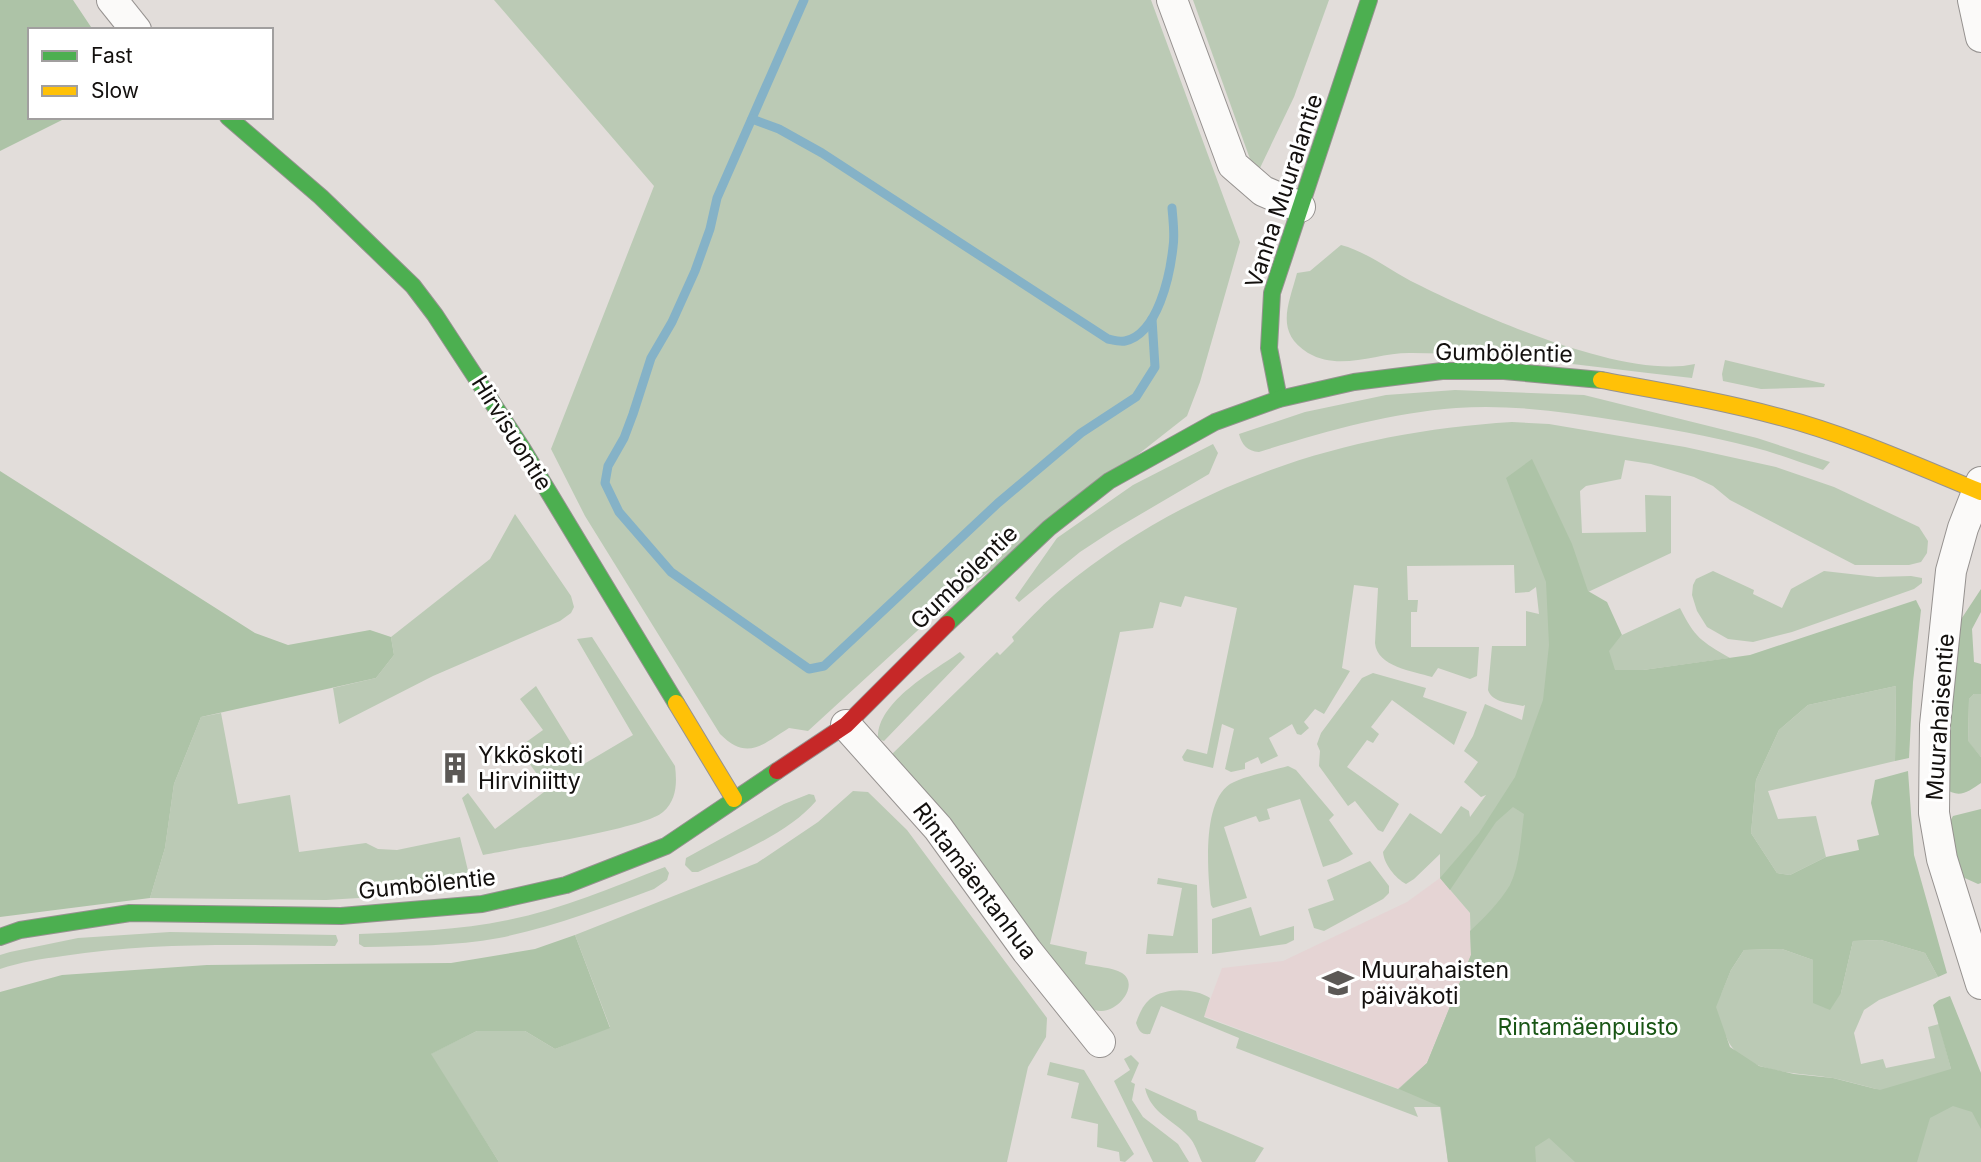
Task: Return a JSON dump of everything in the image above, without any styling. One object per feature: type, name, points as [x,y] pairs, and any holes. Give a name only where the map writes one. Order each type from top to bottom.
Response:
[{"type":"main road","name":"Vanha Muuralantie","points":[[1279,399],[1269,348],[1272,293],[1369,0]]},
{"type":"main road","name":"Hirvisuontie","points":[[230,119],[321,197],[413,286],[435,315],[522,448],[734,799]]},
{"type":"main road","name":"Gumbölentie","points":[[0,937],[20,930],[130,913],[341,916],[482,904],[566,885],[666,846],[846,724],[970,601],[1049,528],[1109,481],[1215,422],[1279,399],[1354,382],[1442,371],[1504,371],[1583,377],[1693,396],[1782,417],[1979,488]]},
{"type":"street","points":[[111,0],[134,28]]},
{"type":"street","points":[[1172,0],[1233,165],[1263,191],[1300,207]]},
{"type":"street","points":[[1973,0],[1981,37]]},
{"type":"street","name":"Muurahaisentie","points":[[1979,488],[1951,571],[1935,725],[1934,813],[1946,871],[1981,985]]},
{"type":"street","name":"Rintamäentanhua","points":[[846,724],[938,828],[1027,951],[1100,1042]]},
{"type":"shaded area","name":"Muurahaisten päiväkoti","points":[[1440,878],[1470,913],[1471,955],[1427,1063],[1399,1089],[1204,1016],[1222,968],[1283,961],[1407,902]]},
{"type":"green space","points":[[0,0],[73,0],[92,28],[28,28],[28,119],[64,119],[0,151]]},
{"type":"green space","points":[[494,0],[1151,0],[1240,242],[1200,382],[1187,416],[940,610],[808,731],[789,728],[754,748],[738,747],[720,734],[585,516],[551,449],[654,186]]},
{"type":"green space","points":[[1193,0],[1329,0],[1294,97],[1260,168],[1250,159]]},
{"type":"green space","points":[[1341,245],[1361,252],[1444,297],[1515,328],[1593,354],[1631,363],[1666,366],[1695,364],[1692,378],[1552,362],[1447,354],[1399,353],[1346,361],[1321,358],[1297,345],[1291,336],[1287,327],[1288,306],[1297,273],[1310,271]]},
{"type":"green space","points":[[1725,360],[1825,384],[1824,387],[1761,389],[1723,381]]},
{"type":"green space","points":[[1455,390],[1584,395],[1757,438],[1830,462],[1823,470],[1761,449],[1654,426],[1518,408],[1456,408],[1406,414],[1259,452],[1246,447],[1239,434],[1305,412],[1386,395]]},
{"type":"green space","points":[[1512,422],[1549,424],[1685,447],[1776,467],[1834,487],[1919,527],[1928,541],[1927,553],[1921,562],[1909,565],[1855,565],[1730,500],[1713,486],[1694,477],[1651,464],[1625,460],[1621,479],[1586,486],[1580,491],[1582,533],[1646,532],[1645,495],[1671,496],[1671,553],[1588,592],[1609,650],[1622,635],[1680,608],[1700,638],[1730,658],[1643,670],[1616,670],[1721,994],[1731,970],[1744,950],[1782,949],[1813,960],[1813,1003],[1841,993],[1853,941],[1881,940],[1925,953],[1938,977],[1879,1000],[1864,1010],[1854,1033],[1861,1064],[1883,1059],[1886,1068],[1935,1058],[1928,1027],[1939,1024],[1951,1069],[1981,1073],[1981,1162],[1448,1162],[1440,1107],[1414,1107],[1418,1117],[1236,1048],[1239,1038],[1161,1006],[1150,1034],[1139,1030],[1136,1023],[1150,999],[1164,992],[1188,991],[1210,998],[1204,1017],[1398,1089],[1427,1063],[1471,955],[1470,913],[1440,878],[1440,854],[1406,884],[1391,870],[1383,852],[1410,813],[1441,834],[1461,806],[1469,811],[1470,817],[1486,795],[1481,797],[1464,782],[1478,762],[1464,751],[1485,704],[1522,720],[1525,705],[1493,698],[1488,690],[1492,646],[1526,646],[1526,611],[1539,614],[1536,587],[1529,592],[1515,593],[1514,565],[1407,566],[1408,600],[1418,600],[1417,612],[1411,612],[1411,647],[1479,647],[1477,676],[1470,679],[1438,668],[1432,677],[1397,667],[1382,658],[1375,643],[1378,588],[1354,585],[1342,668],[1350,671],[1324,714],[1315,709],[1304,722],[1309,728],[1301,735],[1297,734],[1292,724],[1269,738],[1278,756],[1261,764],[1258,757],[1245,763],[1245,769],[1231,772],[1225,769],[1234,729],[1222,724],[1213,768],[1184,761],[1182,757],[1187,749],[1207,754],[1237,608],[1185,596],[1181,607],[1160,602],[1153,628],[1120,632],[1050,944],[1087,952],[1085,964],[1114,969],[1127,978],[1129,984],[1125,997],[1108,1010],[1095,1010],[1078,997],[945,816],[890,756],[997,652],[1000,655],[1014,641],[1012,637],[1055,594],[1111,552],[1163,519],[1217,492],[1273,469],[1390,437]],"holes":[[[1726,1036],[1733,1049],[1757,1065],[1833,1078],[1876,1089],[1732,1092]]]},
{"type":"green space","points":[[1213,444],[1218,453],[1209,474],[1080,552],[1019,602],[1015,598],[1057,538],[1133,485]]},
{"type":"green space","name":"Rintamäenpuisto","points":[[1532,459],[1572,544],[1588,591],[1607,602],[1622,635],[1609,651],[1615,670],[1643,670],[1750,655],[1916,600],[1921,610],[1913,682],[1909,758],[1895,761],[1896,686],[1808,705],[1779,730],[1756,780],[1751,833],[1777,873],[1790,875],[1826,857],[1859,850],[1857,840],[1879,835],[1871,803],[1875,780],[1908,771],[1914,855],[1947,973],[1938,977],[1925,953],[1881,940],[1853,941],[1841,993],[1830,1010],[1813,1003],[1813,960],[1782,949],[1744,950],[1731,970],[1716,1007],[1730,1047],[1759,1066],[1794,1074],[1833,1078],[1880,1090],[1951,1069],[1933,1005],[1950,996],[1981,1073],[1981,1129],[1972,1112],[1953,1106],[1930,1118],[1917,1162],[1575,1162],[1549,1138],[1535,1147],[1536,1162],[1448,1162],[1441,1107],[1399,1089],[1427,1063],[1471,955],[1470,931],[1506,891],[1518,860],[1524,814],[1513,807],[1496,822],[1450,890],[1440,878],[1479,833],[1515,777],[1543,700],[1549,645],[1546,582],[1506,478]]},
{"type":"green space","points":[[0,471],[255,633],[288,645],[370,630],[391,637],[394,655],[376,678],[201,717],[174,784],[165,848],[150,898],[0,917]]},
{"type":"green space","points":[[515,514],[571,596],[574,607],[571,613],[560,621],[433,676],[339,724],[333,688],[376,678],[394,655],[391,637],[490,559]]},
{"type":"green space","points":[[1713,571],[1754,590],[1753,594],[1782,608],[1791,589],[1824,571],[1877,577],[1911,576],[1922,578],[1922,583],[1914,589],[1792,632],[1753,642],[1728,639],[1707,627],[1697,611],[1692,595],[1693,585],[1696,579]]},
{"type":"green space","points":[[1981,589],[1981,612],[1972,629],[1974,662],[1981,664],[1981,694],[1974,694],[1969,699],[1968,741],[1981,757],[1981,783],[1959,794],[1944,788],[1954,630]]},
{"type":"green space","points":[[592,637],[675,766],[676,784],[671,802],[663,812],[632,825],[483,855],[462,798],[468,793],[495,829],[548,789],[518,748],[543,730],[520,699],[536,686],[584,764],[633,735],[577,639]]},
{"type":"green space","points":[[960,652],[965,657],[884,741],[881,740],[878,737],[880,724],[897,699]]},
{"type":"green space","points":[[1373,673],[1426,688],[1423,697],[1467,712],[1454,745],[1392,700],[1371,727],[1379,734],[1373,743],[1367,740],[1347,767],[1399,804],[1383,832],[1378,830],[1355,801],[1348,806],[1319,766],[1320,751],[1317,744],[1321,733],[1362,678]]},
{"type":"green space","points":[[1896,686],[1895,761],[1768,791],[1778,819],[1816,816],[1826,857],[1790,875],[1777,873],[1751,833],[1756,780],[1779,730],[1808,705]]},
{"type":"green space","points":[[1974,694],[1981,694],[1981,757],[1968,742],[1969,699]]},
{"type":"green space","points":[[221,713],[238,804],[290,795],[299,852],[366,843],[378,849],[397,850],[460,837],[469,875],[392,896],[326,900],[150,898],[165,848],[174,784],[201,717]]},
{"type":"green space","points":[[1288,766],[1296,770],[1334,815],[1329,820],[1353,854],[1323,867],[1300,799],[1267,809],[1270,819],[1259,822],[1256,816],[1224,827],[1247,898],[1213,908],[1209,876],[1210,823],[1221,793],[1236,781]]},
{"type":"green space","points":[[853,791],[868,792],[907,830],[1047,1018],[1046,1037],[1028,1067],[1007,1162],[499,1162],[430,1054],[477,1031],[525,1031],[555,1049],[610,1027],[575,935],[757,863],[818,822]]},
{"type":"green space","points":[[809,794],[814,795],[816,801],[805,813],[777,833],[698,872],[692,872],[685,865],[686,858],[784,804]]},
{"type":"green space","points":[[1981,809],[1981,883],[1978,884],[1958,875],[1949,823],[1953,816]]},
{"type":"green space","points":[[1370,861],[1389,886],[1389,893],[1383,899],[1324,931],[1314,928],[1308,909],[1334,900],[1327,880]]},
{"type":"green space","points":[[665,867],[669,873],[667,880],[654,889],[519,934],[449,944],[364,947],[359,944],[359,934],[453,928],[548,910]]},
{"type":"green space","points":[[1158,878],[1197,885],[1198,953],[1146,954],[1148,934],[1173,936],[1182,888],[1157,884]]},
{"type":"green space","points":[[1251,907],[1260,936],[1294,926],[1294,940],[1286,944],[1212,954],[1212,919]]},
{"type":"green space","points":[[170,932],[336,935],[338,941],[335,946],[199,945],[131,948],[47,958],[0,969],[0,955],[10,952],[78,938]]},
{"type":"green space","points":[[575,935],[610,1028],[555,1049],[525,1031],[477,1031],[431,1054],[499,1162],[0,1162],[0,992],[62,975],[207,965],[451,963],[535,949]]},
{"type":"green space","points":[[1131,1055],[1139,1063],[1131,1082],[1135,1084],[1132,1100],[1143,1117],[1178,1144],[1189,1162],[1153,1162],[1114,1081],[1130,1070],[1124,1059]]},
{"type":"green space","points":[[1050,1062],[1084,1070],[1134,1154],[1125,1162],[1120,1161],[1119,1152],[1097,1147],[1098,1124],[1071,1118],[1079,1083],[1047,1075]]},
{"type":"green space","points":[[1145,1088],[1196,1111],[1198,1120],[1264,1148],[1255,1162],[1202,1162],[1191,1139],[1157,1110]]},
{"type":"waterway","points":[[804,0],[717,198],[710,229],[695,271],[672,322],[651,358],[624,438],[608,466],[605,483],[619,512],[671,572],[809,669],[824,666],[998,503],[1081,433],[1136,397],[1155,367],[1152,319]]},
{"type":"waterway","points":[[752,119],[779,129],[822,153],[1112,340],[1125,341],[1136,336],[1154,316],[1169,273],[1174,233],[1172,208]]},
{"type":"traffic: fast","points":[[1279,399],[1269,348],[1272,293],[1369,0]]},
{"type":"traffic: fast","points":[[230,119],[321,197],[413,286],[522,448],[676,703]]},
{"type":"traffic: fast","points":[[947,624],[1049,528],[1109,481],[1215,422],[1279,399],[1354,382],[1442,371],[1504,371],[1601,380]]},
{"type":"traffic: fast","points":[[0,937],[20,930],[130,913],[341,916],[482,904],[566,885],[666,846],[777,771]]},
{"type":"traffic: slow","points":[[1601,380],[1713,401],[1806,424],[1882,451],[1981,492]]},
{"type":"traffic: slow","points":[[676,703],[734,799]]},
{"type":"traffic: jam","points":[[777,771],[846,725],[947,624]]},
{"type":"place","name":"Ykköskoti Hirviniitty","points":[[455,768]]},
{"type":"place","name":"Muurahaisten päiväkoti","points":[[1338,983]]}]
